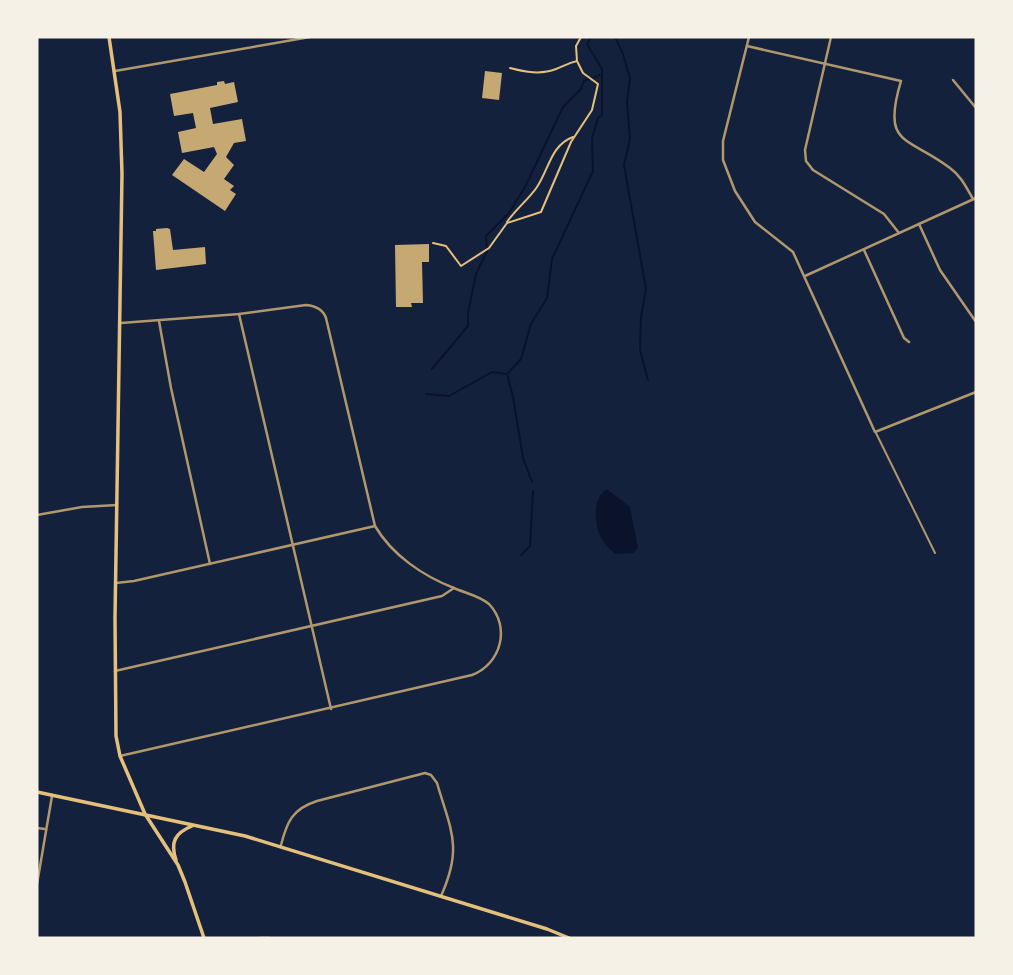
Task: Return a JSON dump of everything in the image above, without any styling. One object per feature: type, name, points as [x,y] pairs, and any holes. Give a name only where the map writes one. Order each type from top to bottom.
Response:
[{"type":"main road","points":[[109,37],[115,71],[122,166],[114,717],[120,756],[145,814],[178,865]]},
{"type":"main road","points":[[37,792],[245,836],[569,938]]},
{"type":"main road","points":[[192,826],[179,832],[173,842],[173,849],[204,938]]},
{"type":"street","points":[[115,71],[310,37]]},
{"type":"street","points":[[749,37],[723,141],[723,160],[735,191],[749,213],[764,230],[787,245],[805,276],[875,432],[976,392]]},
{"type":"street","points":[[831,37],[806,141],[806,161],[813,170],[884,214],[899,233]]},
{"type":"street","points":[[747,46],[901,81],[894,111],[898,134],[912,146],[958,174],[975,198],[805,276]]},
{"type":"street","points":[[953,80],[976,108]]},
{"type":"street","points":[[919,224],[940,270],[976,321]]},
{"type":"street","points":[[863,250],[904,338],[909,342]]},
{"type":"street","points":[[120,756],[472,675],[491,662],[498,651],[502,635],[496,614],[485,601],[430,577],[394,551],[375,526],[324,313],[317,307],[306,305],[239,314],[121,323]]},
{"type":"street","points":[[239,314],[331,709]]},
{"type":"street","points":[[159,321],[210,564]]},
{"type":"street","points":[[37,515],[82,507],[117,505]]},
{"type":"street","points":[[116,583],[375,526]]},
{"type":"street","points":[[115,671],[442,596],[454,588]]},
{"type":"street","points":[[281,847],[289,818],[303,807],[425,773],[431,775],[437,783],[454,845],[453,863],[441,896]]},
{"type":"street","points":[[37,884],[52,796]]},
{"type":"street","points":[[37,828],[45,829]]},
{"type":"street","points":[[260,938],[269,938]]},
{"type":"lane","points":[[875,432],[935,553]]},
{"type":"path","points":[[507,223],[541,212],[575,137],[592,110],[598,84],[580,70],[576,46],[581,37]]},
{"type":"path","points":[[510,68],[535,73],[555,70],[577,61]]},
{"type":"path","points":[[433,243],[446,246],[461,266],[489,248],[518,206],[536,188],[554,153],[564,141],[575,137]]},
{"type":"water","points":[[607,489],[630,507],[638,548],[634,553],[615,554],[600,536],[596,524],[597,504]]},
{"type":"building","points":[[485,71],[502,73],[499,100],[482,98]]},
{"type":"building","points":[[224,81],[225,84],[234,82],[238,102],[210,108],[213,124],[242,119],[246,141],[234,143],[226,157],[234,165],[224,179],[234,186],[230,190],[236,194],[225,211],[172,175],[184,159],[204,172],[217,154],[214,147],[182,153],[178,132],[196,128],[193,113],[174,116],[170,94],[217,85],[217,82]]},
{"type":"building","points":[[170,229],[173,250],[205,247],[206,264],[156,270],[153,231]]},
{"type":"building","points":[[429,244],[429,262],[422,262],[423,303],[411,303],[412,307],[396,307],[395,245]]},
{"type":"waterway","points":[[532,482],[523,458],[507,374],[521,359],[531,324],[547,298],[552,259],[593,171],[592,138],[598,118],[602,115],[602,69],[587,44],[591,37]]},
{"type":"waterway","points":[[615,37],[630,78],[627,102],[630,139],[624,165],[646,289],[641,317],[640,350],[648,380]]},
{"type":"waterway","points":[[432,369],[468,326],[476,274],[487,251],[486,236],[509,213],[525,187],[563,107],[581,89],[584,81],[600,75]]},
{"type":"waterway","points":[[426,394],[449,396],[492,372],[506,374]]},
{"type":"waterway","points":[[521,555],[530,546],[533,491]]}]
